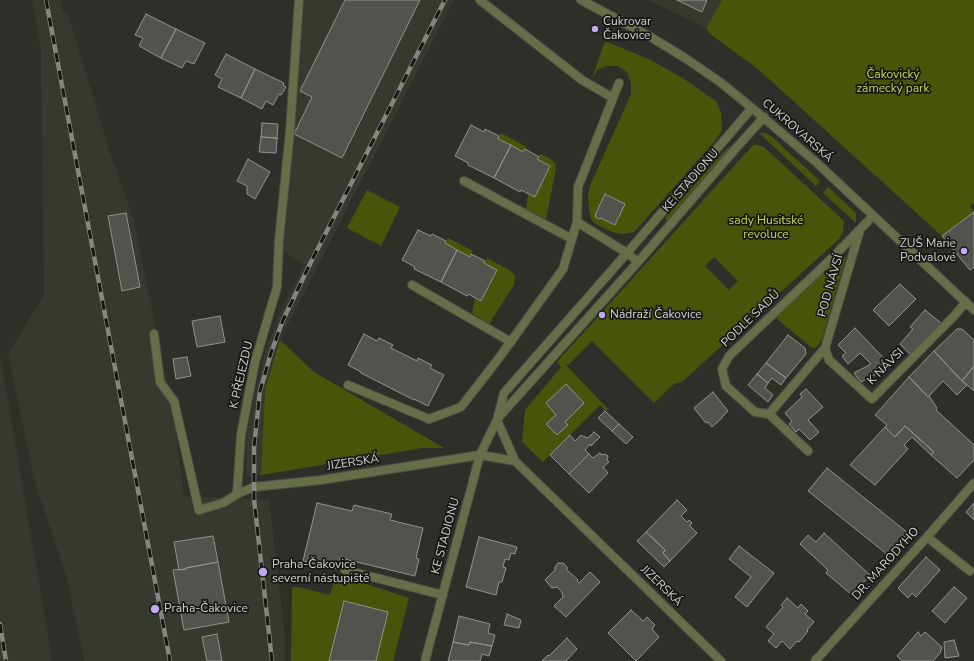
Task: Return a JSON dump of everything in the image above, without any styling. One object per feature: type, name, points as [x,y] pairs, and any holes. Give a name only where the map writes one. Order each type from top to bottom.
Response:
[{"type":"street","name":"K PŘEJEZDU","points":[[238,494],[241,435],[255,362],[277,287],[279,240],[290,131],[299,0]]},
{"type":"street","points":[[480,0],[582,80],[613,98]]},
{"type":"street","name":"CUKROVARSKÁ","points":[[581,0],[649,36],[720,82],[764,117],[817,163],[974,310]]},
{"type":"street","points":[[348,385],[429,419],[461,407],[511,342],[563,269],[577,222],[578,187],[619,83]]},
{"type":"street","name":"KE STADIONU","points":[[425,661],[480,455],[497,420],[504,393],[752,108]]},
{"type":"street","name":"KE STADIONU","points":[[497,420],[638,262],[764,117]]},
{"type":"street","points":[[464,181],[572,239]]},
{"type":"street","name":"PODLE SADŮ","points":[[769,414],[755,412],[726,386],[722,369],[729,356],[873,216]]},
{"type":"street","points":[[577,222],[627,253],[638,262]]},
{"type":"street","name":"POD NÁVSÍ","points":[[825,348],[860,230]]},
{"type":"street","points":[[412,286],[511,342]]},
{"type":"street","name":"K NÁVSI","points":[[825,348],[829,360],[872,399],[966,302]]},
{"type":"street","name":"JIZERSKÁ","points":[[154,334],[160,382],[174,400],[199,510],[222,503],[254,487],[321,480],[480,455],[515,460]]},
{"type":"street","points":[[808,451],[769,414],[825,348]]},
{"type":"street","name":"JIZERSKÁ","points":[[497,420],[515,460],[721,661]]},
{"type":"street","name":"DR. MARODYHO","points":[[815,661],[974,483]]},
{"type":"street","points":[[927,537],[970,571]]},
{"type":"street","points":[[346,570],[442,595]]},
{"type":"shaded area","points":[[32,0],[60,0],[63,12],[69,17],[110,153],[133,218],[174,416],[184,496],[269,500],[285,637],[285,661],[84,661],[67,578],[35,483],[8,353],[44,296],[41,52]]},
{"type":"shaded area","points":[[304,0],[454,0],[280,340],[265,390],[261,475],[246,476],[247,433],[254,397],[266,350],[281,310],[304,265],[282,250]]},
{"type":"shaded area","points":[[648,0],[722,0],[706,28]]},
{"type":"shaded area","points":[[0,353],[52,661],[0,661]]},
{"type":"green space","name":"Čakovický zámecký park","points":[[722,0],[974,0],[974,203],[970,206],[974,212],[942,236],[758,69],[710,34],[706,28]]},
{"type":"green space","points":[[607,42],[651,60],[684,79],[716,101],[721,112],[722,130],[715,141],[634,232],[623,234],[612,232],[594,223],[591,219],[589,209],[588,196],[590,186],[631,94],[631,83],[627,72],[618,66],[606,66],[597,70],[592,79],[604,43]],"holes":[[[605,194],[625,204],[615,225],[601,218],[600,219],[595,215]]]},
{"type":"green space","points":[[501,133],[527,147],[524,152],[498,139]]},
{"type":"green space","points":[[759,133],[765,133],[771,136],[820,181],[816,186]]},
{"type":"green space","name":"sady Husitské revoluce","points":[[754,144],[764,147],[844,221],[843,233],[838,240],[682,382],[675,383],[654,403],[592,341],[568,365],[565,364],[608,409],[606,411],[600,405],[543,462],[522,442],[525,410],[561,367],[557,362]],"holes":[[[714,257],[738,281],[729,290],[705,266]]]},
{"type":"green space","points":[[729,146],[731,148],[667,221],[665,218]]},
{"type":"green space","points":[[540,154],[549,158],[555,163],[556,168],[546,219],[526,209],[528,194],[535,197],[550,166],[537,159]]},
{"type":"green space","points":[[828,187],[855,212],[856,223],[823,193]]},
{"type":"green space","points":[[367,190],[400,207],[381,246],[347,228]]},
{"type":"green space","points":[[448,238],[473,251],[470,257],[445,244]]},
{"type":"green space","points":[[841,255],[846,257],[822,339],[818,346],[815,348],[811,347],[776,317]]},
{"type":"green space","points":[[487,258],[511,271],[515,276],[514,285],[489,324],[472,313],[475,298],[481,301],[497,271],[484,264]]},
{"type":"green space","points":[[280,340],[314,372],[444,448],[422,448],[261,475],[265,390]]},
{"type":"green space","points":[[335,579],[360,582],[409,598],[393,661],[291,661],[292,587],[298,587],[330,595]]},
{"type":"building","points":[[345,0],[420,0],[342,158],[294,134],[312,97],[300,91]]},
{"type":"building","points":[[677,0],[707,0],[702,12]]},
{"type":"building","points":[[146,14],[176,29],[161,58],[139,46],[143,38],[135,35]]},
{"type":"building","points":[[176,29],[205,43],[194,64],[186,61],[182,68],[161,58]]},
{"type":"building","points":[[226,54],[255,69],[241,98],[218,87],[222,79],[215,75]]},
{"type":"building","points":[[255,69],[284,83],[283,85],[286,87],[281,95],[279,94],[273,105],[266,101],[262,109],[241,98]]},
{"type":"building","points":[[262,123],[278,124],[277,139],[261,137]]},
{"type":"building","points":[[471,125],[484,132],[485,129],[499,136],[498,139],[511,145],[494,178],[468,165],[468,163],[455,156]]},
{"type":"building","points":[[261,137],[277,138],[276,153],[259,152]]},
{"type":"building","points":[[511,145],[523,152],[525,149],[539,157],[537,159],[550,166],[535,197],[521,190],[520,192],[494,178]]},
{"type":"building","points":[[248,159],[270,172],[255,199],[247,194],[247,186],[237,181]]},
{"type":"building","points":[[605,194],[625,204],[615,225],[601,218],[595,217]]},
{"type":"building","name":"ZUŠ Marie Podvalové","points":[[974,212],[974,267],[970,270],[942,236]]},
{"type":"building","points":[[126,213],[140,287],[122,291],[108,216]]},
{"type":"building","points":[[418,230],[431,236],[432,234],[446,241],[445,243],[457,250],[441,282],[414,269],[415,267],[402,260]]},
{"type":"building","points":[[457,250],[470,257],[471,254],[485,261],[484,263],[497,270],[481,301],[468,294],[467,296],[441,282]]},
{"type":"building","points":[[900,284],[916,299],[889,326],[873,310]]},
{"type":"building","points":[[925,310],[941,323],[910,354],[900,344],[913,329],[910,327]]},
{"type":"building","points":[[220,316],[225,342],[197,347],[192,321]]},
{"type":"building","points":[[855,328],[891,366],[861,382],[854,373],[871,364],[860,353],[848,364],[842,356],[846,353],[838,345]]},
{"type":"building","points":[[957,329],[962,329],[974,340],[974,366],[962,381],[934,351]]},
{"type":"building","points":[[364,334],[377,341],[379,338],[393,345],[391,348],[417,361],[418,358],[432,365],[430,368],[444,375],[428,406],[348,365]]},
{"type":"building","points":[[788,335],[805,348],[806,354],[786,378],[766,363]]},
{"type":"building","points":[[934,351],[967,385],[957,395],[943,381],[928,397],[909,377]]},
{"type":"building","points":[[187,357],[191,376],[176,379],[173,359]]},
{"type":"building","points":[[766,363],[786,378],[781,385],[772,378],[768,383],[757,374]]},
{"type":"building","points":[[974,366],[974,391],[962,381]]},
{"type":"building","points":[[757,374],[768,383],[765,388],[773,395],[768,402],[748,385]]},
{"type":"building","points":[[909,377],[928,397],[929,396],[937,408],[936,410],[974,445],[974,460],[957,478],[931,455],[934,452],[905,426],[895,437],[885,427],[887,425],[875,415]]},
{"type":"building","points":[[566,384],[584,403],[565,422],[568,425],[557,435],[546,424],[556,415],[546,403]]},
{"type":"building","points":[[806,389],[823,407],[808,420],[819,432],[810,440],[799,429],[796,432],[789,424],[792,421],[785,413],[802,397],[800,394]]},
{"type":"building","points":[[713,392],[728,411],[712,427],[708,422],[706,423],[694,408]]},
{"type":"building","points":[[605,411],[619,424],[612,431],[598,418]]},
{"type":"building","points":[[619,424],[633,437],[626,444],[612,431]]},
{"type":"building","points":[[905,426],[934,452],[931,455],[912,437],[904,445],[908,449],[875,485],[850,465],[885,427],[895,437]]},
{"type":"building","points":[[594,432],[600,437],[591,446],[590,444],[585,450],[589,454],[569,474],[550,455],[570,435],[575,441],[581,435],[588,438]]},
{"type":"building","points":[[600,453],[601,455],[605,454],[608,456],[607,460],[609,462],[603,467],[608,473],[589,493],[569,474],[589,454],[593,458]]},
{"type":"building","points":[[827,468],[908,533],[888,555],[808,491]]},
{"type":"building","points":[[677,500],[687,510],[681,516],[687,522],[689,520],[692,523],[690,526],[697,533],[670,561],[663,553],[665,550],[646,532]]},
{"type":"building","points":[[317,503],[352,511],[354,505],[392,514],[390,520],[423,528],[416,558],[419,559],[415,576],[340,558],[337,569],[303,561]]},
{"type":"building","points":[[974,503],[974,520],[966,512]]},
{"type":"building","points":[[646,532],[665,550],[663,553],[670,561],[664,567],[637,541]]},
{"type":"building","points":[[824,533],[870,575],[852,595],[826,573],[828,570],[800,544],[808,535],[816,542]]},
{"type":"building","points":[[213,536],[218,562],[179,570],[174,542]]},
{"type":"building","points":[[479,537],[517,547],[515,554],[511,553],[509,560],[505,559],[503,567],[506,568],[502,582],[499,582],[496,595],[466,587]]},
{"type":"building","points":[[739,546],[774,573],[747,607],[735,597],[751,577],[729,559]]},
{"type":"building","points":[[926,557],[940,570],[916,597],[912,593],[908,598],[898,588]]},
{"type":"building","points":[[218,562],[229,622],[184,630],[173,570],[186,569]]},
{"type":"building","points":[[558,563],[563,563],[567,567],[567,570],[578,580],[577,581],[579,583],[590,572],[600,582],[566,617],[554,606],[563,597],[562,592],[557,587],[552,588],[545,580],[555,570]]},
{"type":"building","points":[[954,587],[967,598],[945,623],[932,611]]},
{"type":"building","points":[[787,598],[798,608],[801,604],[808,611],[805,614],[814,622],[799,642],[797,641],[790,649],[782,641],[776,648],[768,641],[774,634],[766,627],[783,607],[781,605]]},
{"type":"building","points":[[344,601],[388,612],[376,661],[329,661]]},
{"type":"building","points":[[631,610],[643,621],[647,617],[655,625],[652,629],[659,637],[636,661],[608,633]]},
{"type":"building","points":[[507,614],[521,620],[519,628],[504,625]]},
{"type":"building","points":[[459,616],[490,624],[488,633],[495,635],[492,646],[470,642],[469,645],[453,642]]},
{"type":"building","points":[[918,632],[921,636],[925,632],[942,647],[940,653],[933,661],[902,661],[897,656]]},
{"type":"building","points":[[217,634],[222,661],[207,661],[202,637]]},
{"type":"building","points":[[567,638],[577,649],[566,661],[542,661],[548,655],[549,656]]},
{"type":"building","points":[[954,640],[959,656],[945,658],[944,642]]},
{"type":"building","points":[[453,642],[469,645],[470,642],[492,646],[489,656],[482,654],[480,661],[448,661]]},
{"type":"railway","points":[[46,0],[170,661]]},
{"type":"railway","points":[[272,661],[254,499],[254,447],[260,391],[271,353],[283,320],[311,262],[445,0]]},
{"type":"railway","points":[[0,624],[6,661]]},
{"type":"place","name":"Cukrovar Čakovice","points":[[595,29]]},
{"type":"place","name":"ZUŠ Marie Podvalové","points":[[964,251]]},
{"type":"place","name":"Nádraží Čakovice","points":[[602,315]]},
{"type":"place","name":"Praha-Čakovice severní nástupiště","points":[[263,572]]},
{"type":"place","name":"Praha-Čakovice","points":[[155,609]]}]
